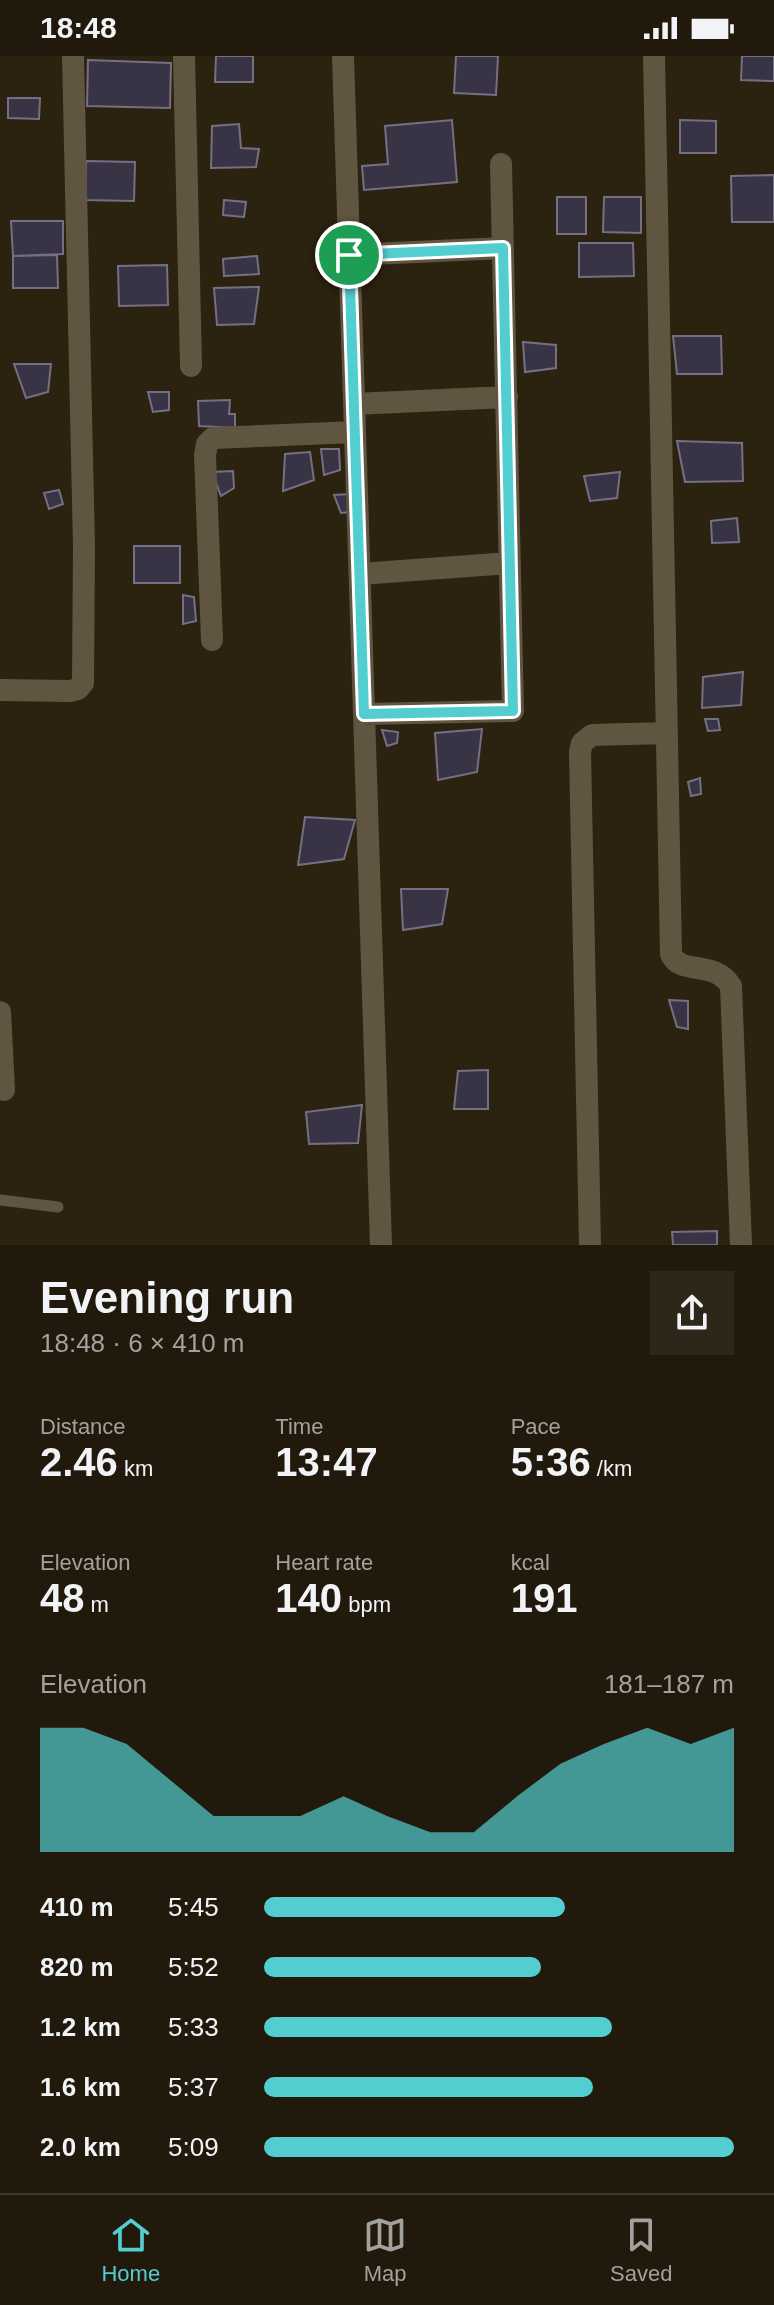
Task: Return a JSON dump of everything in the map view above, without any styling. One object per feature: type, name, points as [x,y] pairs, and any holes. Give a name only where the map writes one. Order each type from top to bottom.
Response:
[{"type":"street","points":[[0,690],[70,691],[78,689],[83,683],[84,546],[73,56]]},
{"type":"street","points":[[184,56],[191,366]]},
{"type":"street","points":[[343,56],[381,1245]]},
{"type":"street","points":[[654,56],[671,954],[679,964],[718,973],[731,986],[741,1245]]},
{"type":"street","points":[[364,714],[513,711],[501,164]]},
{"type":"street","points":[[349,255],[503,248]]},
{"type":"street","points":[[354,404],[507,397]]},
{"type":"street","points":[[212,640],[207,444],[213,438],[355,432]]},
{"type":"street","points":[[360,574],[510,563]]},
{"type":"street","points":[[590,1245],[580,752],[582,743],[592,735],[666,733]]},
{"type":"street","points":[[0,1012],[4,1090]]},
{"type":"lane","points":[[0,1200],[58,1207]]},
{"type":"building","points":[[216,56],[253,56],[253,82],[215,82]]},
{"type":"building","points":[[456,56],[498,56],[496,95],[454,93]]},
{"type":"building","points":[[742,56],[774,56],[774,81],[741,80]]},
{"type":"building","points":[[88,60],[171,63],[170,108],[87,106]]},
{"type":"building","points":[[8,98],[40,98],[39,119],[8,118]]},
{"type":"building","points":[[452,120],[457,182],[364,190],[362,166],[388,164],[385,126]]},
{"type":"building","points":[[680,120],[716,121],[716,153],[680,153]]},
{"type":"building","points":[[239,124],[241,148],[259,149],[256,167],[211,168],[212,126]]},
{"type":"building","points":[[86,161],[135,162],[134,201],[85,200]]},
{"type":"building","points":[[774,175],[774,222],[732,222],[731,176]]},
{"type":"building","points":[[557,197],[586,197],[586,234],[557,234]]},
{"type":"building","points":[[604,197],[641,197],[641,233],[603,232]]},
{"type":"building","points":[[224,200],[246,202],[244,217],[223,215]]},
{"type":"building","points":[[11,221],[63,221],[63,254],[13,256]]},
{"type":"building","points":[[579,243],[633,243],[634,276],[579,277]]},
{"type":"building","points":[[57,255],[58,288],[13,288],[13,256]]},
{"type":"building","points":[[257,256],[259,274],[224,276],[223,259]]},
{"type":"building","points":[[167,265],[168,305],[119,306],[118,266]]},
{"type":"building","points":[[259,287],[254,324],[217,325],[214,288]]},
{"type":"building","points":[[673,336],[721,336],[722,374],[677,374]]},
{"type":"building","points":[[523,342],[556,345],[556,368],[525,372]]},
{"type":"building","points":[[14,364],[51,364],[48,392],[26,398]]},
{"type":"building","points":[[148,392],[169,392],[169,410],[153,412]]},
{"type":"building","points":[[230,400],[229,414],[235,414],[235,428],[199,426],[198,401]]},
{"type":"building","points":[[677,441],[742,443],[743,481],[685,482]]},
{"type":"building","points":[[321,449],[339,449],[340,470],[324,475]]},
{"type":"building","points":[[310,452],[314,480],[283,491],[285,454]]},
{"type":"building","points":[[233,471],[234,488],[221,496],[212,472]]},
{"type":"building","points":[[620,472],[617,498],[590,501],[584,476]]},
{"type":"building","points":[[59,490],[63,504],[49,509],[44,493]]},
{"type":"building","points":[[351,494],[350,512],[341,513],[334,495]]},
{"type":"building","points":[[737,518],[739,542],[712,543],[711,521]]},
{"type":"building","points":[[134,546],[180,546],[180,583],[134,583]]},
{"type":"building","points":[[183,595],[194,597],[196,621],[183,624]]},
{"type":"building","points":[[743,672],[741,705],[702,708],[703,677]]},
{"type":"building","points":[[705,719],[718,719],[720,730],[708,731]]},
{"type":"building","points":[[482,729],[477,772],[438,780],[435,733]]},
{"type":"building","points":[[382,730],[398,732],[397,743],[387,746]]},
{"type":"building","points":[[700,778],[701,794],[691,796],[688,782]]},
{"type":"building","points":[[305,817],[355,820],[344,859],[298,865]]},
{"type":"building","points":[[401,889],[448,889],[442,924],[403,930]]},
{"type":"building","points":[[669,1000],[688,1001],[688,1029],[677,1027]]},
{"type":"building","points":[[488,1070],[488,1109],[454,1109],[458,1071]]},
{"type":"building","points":[[362,1105],[358,1143],[309,1144],[306,1112]]},
{"type":"building","points":[[717,1231],[717,1245],[673,1245],[672,1232]]},
{"type":"route","points":[[503,248],[513,711],[364,714],[349,255],[503,248]]}]
